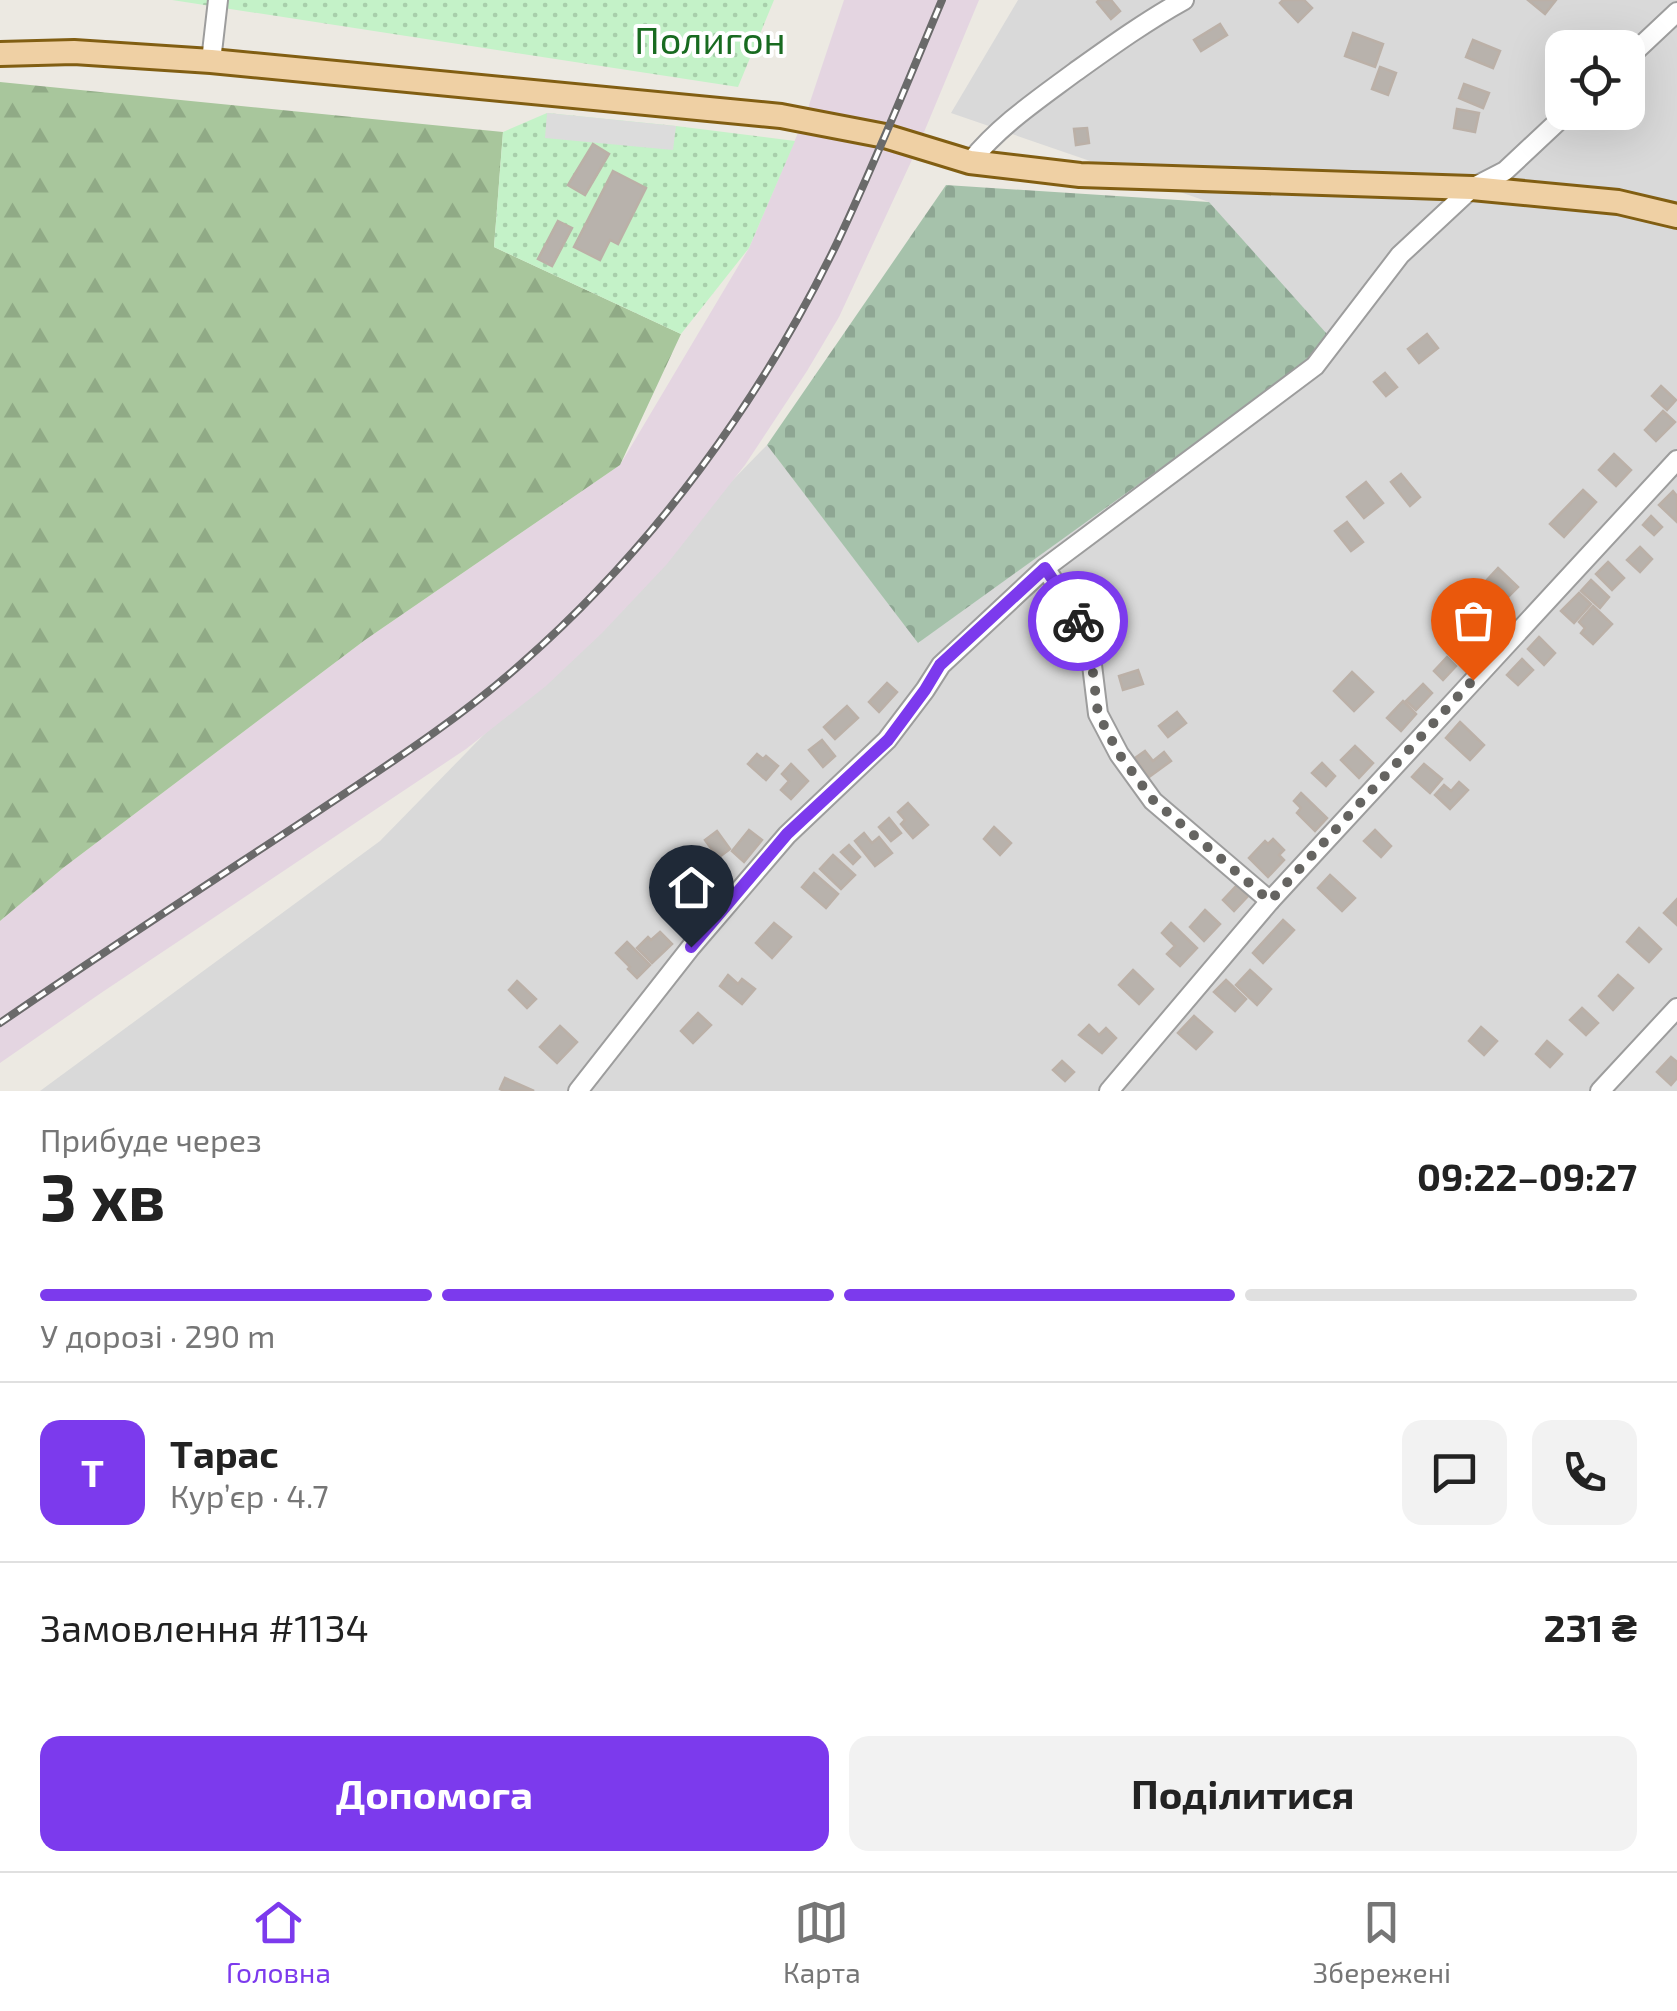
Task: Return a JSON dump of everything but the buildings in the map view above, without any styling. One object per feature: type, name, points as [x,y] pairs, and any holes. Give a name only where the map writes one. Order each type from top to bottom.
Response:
[{"type":"main road","points":[[0,54],[74,52],[211,61],[781,116],[885,136],[970,162],[1080,175],[1472,188],[1618,202],[1677,216]]},
{"type":"street","points":[[211,61],[218,0]]},
{"type":"street","points":[[970,162],[992,135],[1039,98],[1184,0]]},
{"type":"street","points":[[1645,42],[1677,12]]},
{"type":"street","points":[[578,1091],[691,947],[787,834],[888,740],[940,665],[1045,568],[1316,366],[1400,255],[1472,188],[1505,171],[1549,130]]},
{"type":"street","points":[[1109,1091],[1270,901],[1677,460]]},
{"type":"street","points":[[1045,568],[1076,614],[1092,665],[1098,714],[1119,754],[1153,800],[1270,901]]},
{"type":"street","points":[[1600,1091],[1677,1008]]},
{"type":"shaded area","points":[[844,0],[979,0],[917,149],[839,317],[745,465],[667,564],[546,686],[466,749],[0,1063],[0,921],[63,868],[365,640],[620,465],[749,248],[806,114]]},
{"type":"shaded area","points":[[1018,0],[1677,0],[1677,1091],[40,1091],[380,841],[767,445],[919,643],[1209,202],[951,113]]},
{"type":"shaded area","points":[[547,113],[676,126],[673,150],[545,138]]},
{"type":"green space","name":"Полигон","points":[[172,0],[774,0],[738,87]]},
{"type":"green space","points":[[0,82],[503,132],[494,247],[681,334],[620,465],[365,640],[63,868],[0,921]]},
{"type":"green space","points":[[547,113],[795,141],[749,248],[681,334],[494,247],[503,132]]},
{"type":"green space","points":[[946,185],[1209,202],[1335,343],[918,643],[767,445]]},
{"type":"railway","points":[[0,1023],[445,725],[522,663],[616,571],[701,468],[774,359],[837,243],[942,0]]},
{"type":"way so far","points":[[1078,621],[1092,665],[1098,714],[1119,754],[1153,800],[1270,901],[1473,680]]},
{"type":"route","points":[[691,947],[787,834],[888,740],[940,665],[1045,568],[1078,621]]}]
